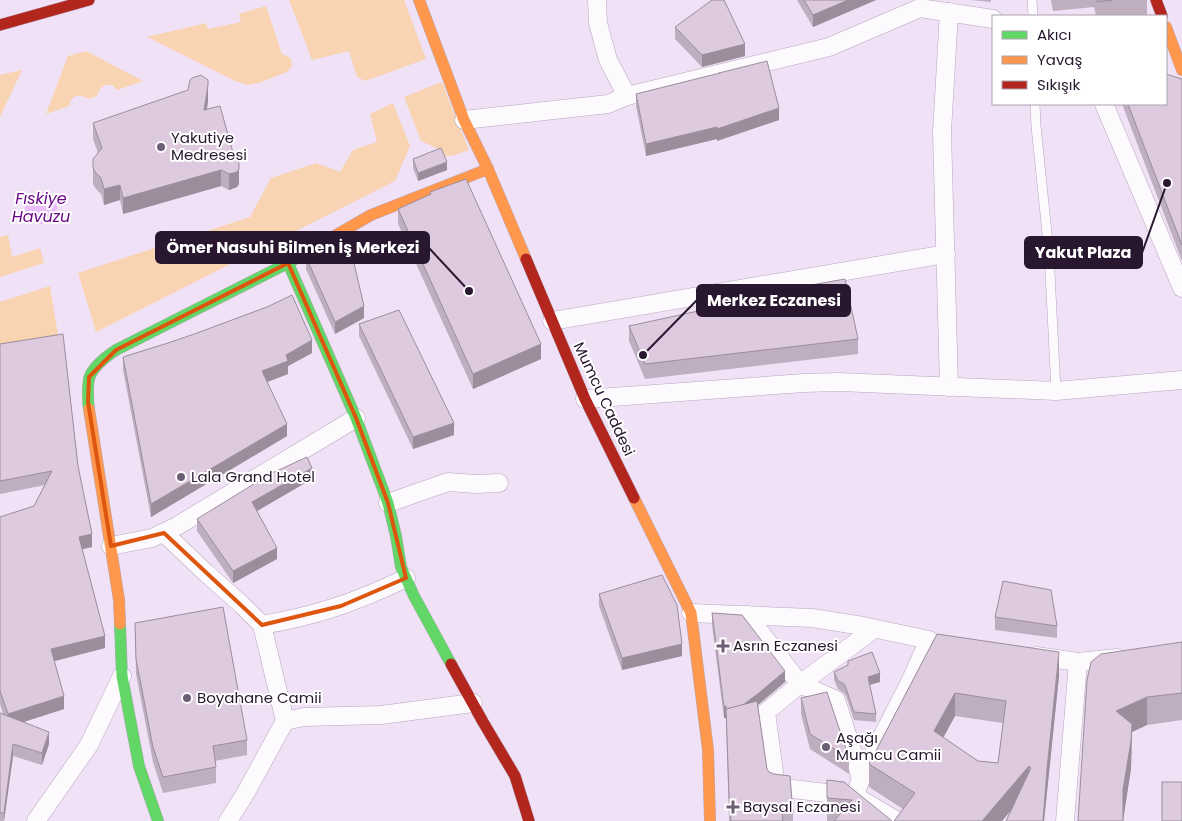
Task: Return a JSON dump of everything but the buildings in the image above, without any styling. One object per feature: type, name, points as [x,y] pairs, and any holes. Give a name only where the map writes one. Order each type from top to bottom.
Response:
[{"type":"street","points":[[0,25],[89,0]]},
{"type":"street","name":"Mumcu Caddesi","points":[[419,0],[464,120],[488,169],[585,399],[691,613],[708,750],[710,821]]},
{"type":"street","points":[[597,0],[598,23],[608,60],[627,96]]},
{"type":"street","points":[[1156,0],[1162,15]]},
{"type":"street","points":[[464,120],[608,104],[627,96],[829,47],[920,8],[992,19]]},
{"type":"street","points":[[949,12],[942,132],[949,387]]},
{"type":"street","points":[[1167,30],[1182,70]]},
{"type":"street","points":[[1167,78],[1182,84]]},
{"type":"street","points":[[1104,105],[1182,288]]},
{"type":"street","points":[[158,821],[139,766],[122,676],[120,600],[88,402],[90,377],[103,359],[116,350],[288,263],[371,215],[488,169]]},
{"type":"street","points":[[552,321],[946,254]]},
{"type":"street","points":[[288,263],[356,418],[388,503],[401,567],[414,596],[515,776],[529,821]]},
{"type":"street","points":[[585,399],[804,383],[839,382],[1056,391],[1182,380]]},
{"type":"street","points":[[111,546],[139,541],[164,533],[356,418]]},
{"type":"street","points":[[388,503],[448,482],[499,483]]},
{"type":"street","points":[[164,533],[262,625],[285,721],[228,821]]},
{"type":"street","points":[[262,625],[297,619],[341,606],[374,594],[406,578]]},
{"type":"street","points":[[691,613],[812,618],[948,643]]},
{"type":"street","points":[[747,615],[800,684],[836,700],[861,778]]},
{"type":"street","points":[[874,628],[766,712],[776,787],[855,796],[896,821]]},
{"type":"street","points":[[855,796],[861,778],[910,682],[929,640]]},
{"type":"street","points":[[1024,654],[1078,662],[1135,656]]},
{"type":"street","points":[[1065,821],[1078,662]]},
{"type":"street","points":[[36,821],[89,745],[122,676]]},
{"type":"street","points":[[285,721],[304,716],[381,715],[472,702]]},
{"type":"lane","points":[[1032,0],[1033,15]]},
{"type":"lane","points":[[1036,105],[1036,126],[1048,253],[1056,391]]},
{"type":"highlighted area","points":[[288,263],[356,418],[388,503],[406,578],[341,606],[262,625],[164,533],[111,546],[88,402],[89,377],[116,350]]},
{"type":"shaded area","points":[[289,0],[404,0],[426,59],[365,81],[357,77],[349,51],[312,60]]},
{"type":"shaded area","points":[[266,6],[282,54],[291,58],[292,66],[287,72],[259,83],[248,85],[235,81],[147,37],[206,23],[208,29],[241,22],[239,14]]},
{"type":"shaded area","points":[[86,51],[143,81],[117,90],[112,85],[105,85],[100,89],[97,96],[89,99],[76,96],[72,99],[69,106],[46,114],[68,56]]},
{"type":"shaded area","points":[[22,70],[0,117],[0,75]]},
{"type":"shaded area","points":[[442,82],[469,150],[441,157],[438,149],[421,141],[404,97]]},
{"type":"shaded area","points":[[393,103],[410,146],[395,181],[96,332],[78,273],[250,217],[271,178],[316,163],[340,172],[353,150],[377,142],[370,114]]},
{"type":"shaded area","points":[[8,235],[12,257],[40,248],[44,263],[0,277],[0,237]]},
{"type":"shaded area","points":[[50,286],[59,341],[0,354],[0,302]]},
{"type":"water","name":"Fıskiye Havuzu","points":[[41,192],[53,196],[57,208],[53,220],[41,224],[29,220],[25,208],[29,196]]},
{"type":"traffic: fast","points":[[89,409],[88,387],[90,376],[98,365],[112,352],[288,263],[324,242]]},
{"type":"traffic: fast","points":[[288,263],[356,418],[388,503],[401,567],[414,596],[451,664]]},
{"type":"traffic: fast","points":[[120,624],[122,676],[139,766],[158,821]]},
{"type":"traffic: slow","points":[[419,0],[464,120],[488,169],[526,259]]},
{"type":"traffic: slow","points":[[1167,30],[1182,70]]},
{"type":"traffic: slow","points":[[324,242],[371,215],[488,169]]},
{"type":"traffic: slow","points":[[89,409],[119,600],[120,624]]},
{"type":"traffic: slow","points":[[634,498],[691,613],[708,750],[710,821]]},
{"type":"traffic: jam","points":[[0,25],[89,0]]},
{"type":"traffic: jam","points":[[1156,0],[1162,15]]},
{"type":"traffic: jam","points":[[526,259],[585,399],[634,498]]},
{"type":"traffic: jam","points":[[451,664],[515,776],[529,821]]},
{"type":"place","name":"Yakutiye Medresesi","points":[[161,147]]},
{"type":"place","name":"Yakut Plaza","points":[[1167,183]]},
{"type":"place","name":"Ömer Nasuhi Bilmen İş Merkezi","points":[[469,291]]},
{"type":"place","name":"Merkez Eczanesi","points":[[643,355]]},
{"type":"place","name":"Lala Grand Hotel","points":[[181,477]]},
{"type":"place","name":"Asrın Eczanesi","points":[[723,646]]},
{"type":"place","name":"Boyahane Camii","points":[[187,698]]},
{"type":"place","name":"Aşağı Mumcu Camii","points":[[826,747]]},
{"type":"place","name":"Baysal Eczanesi","points":[[733,807]]}]
